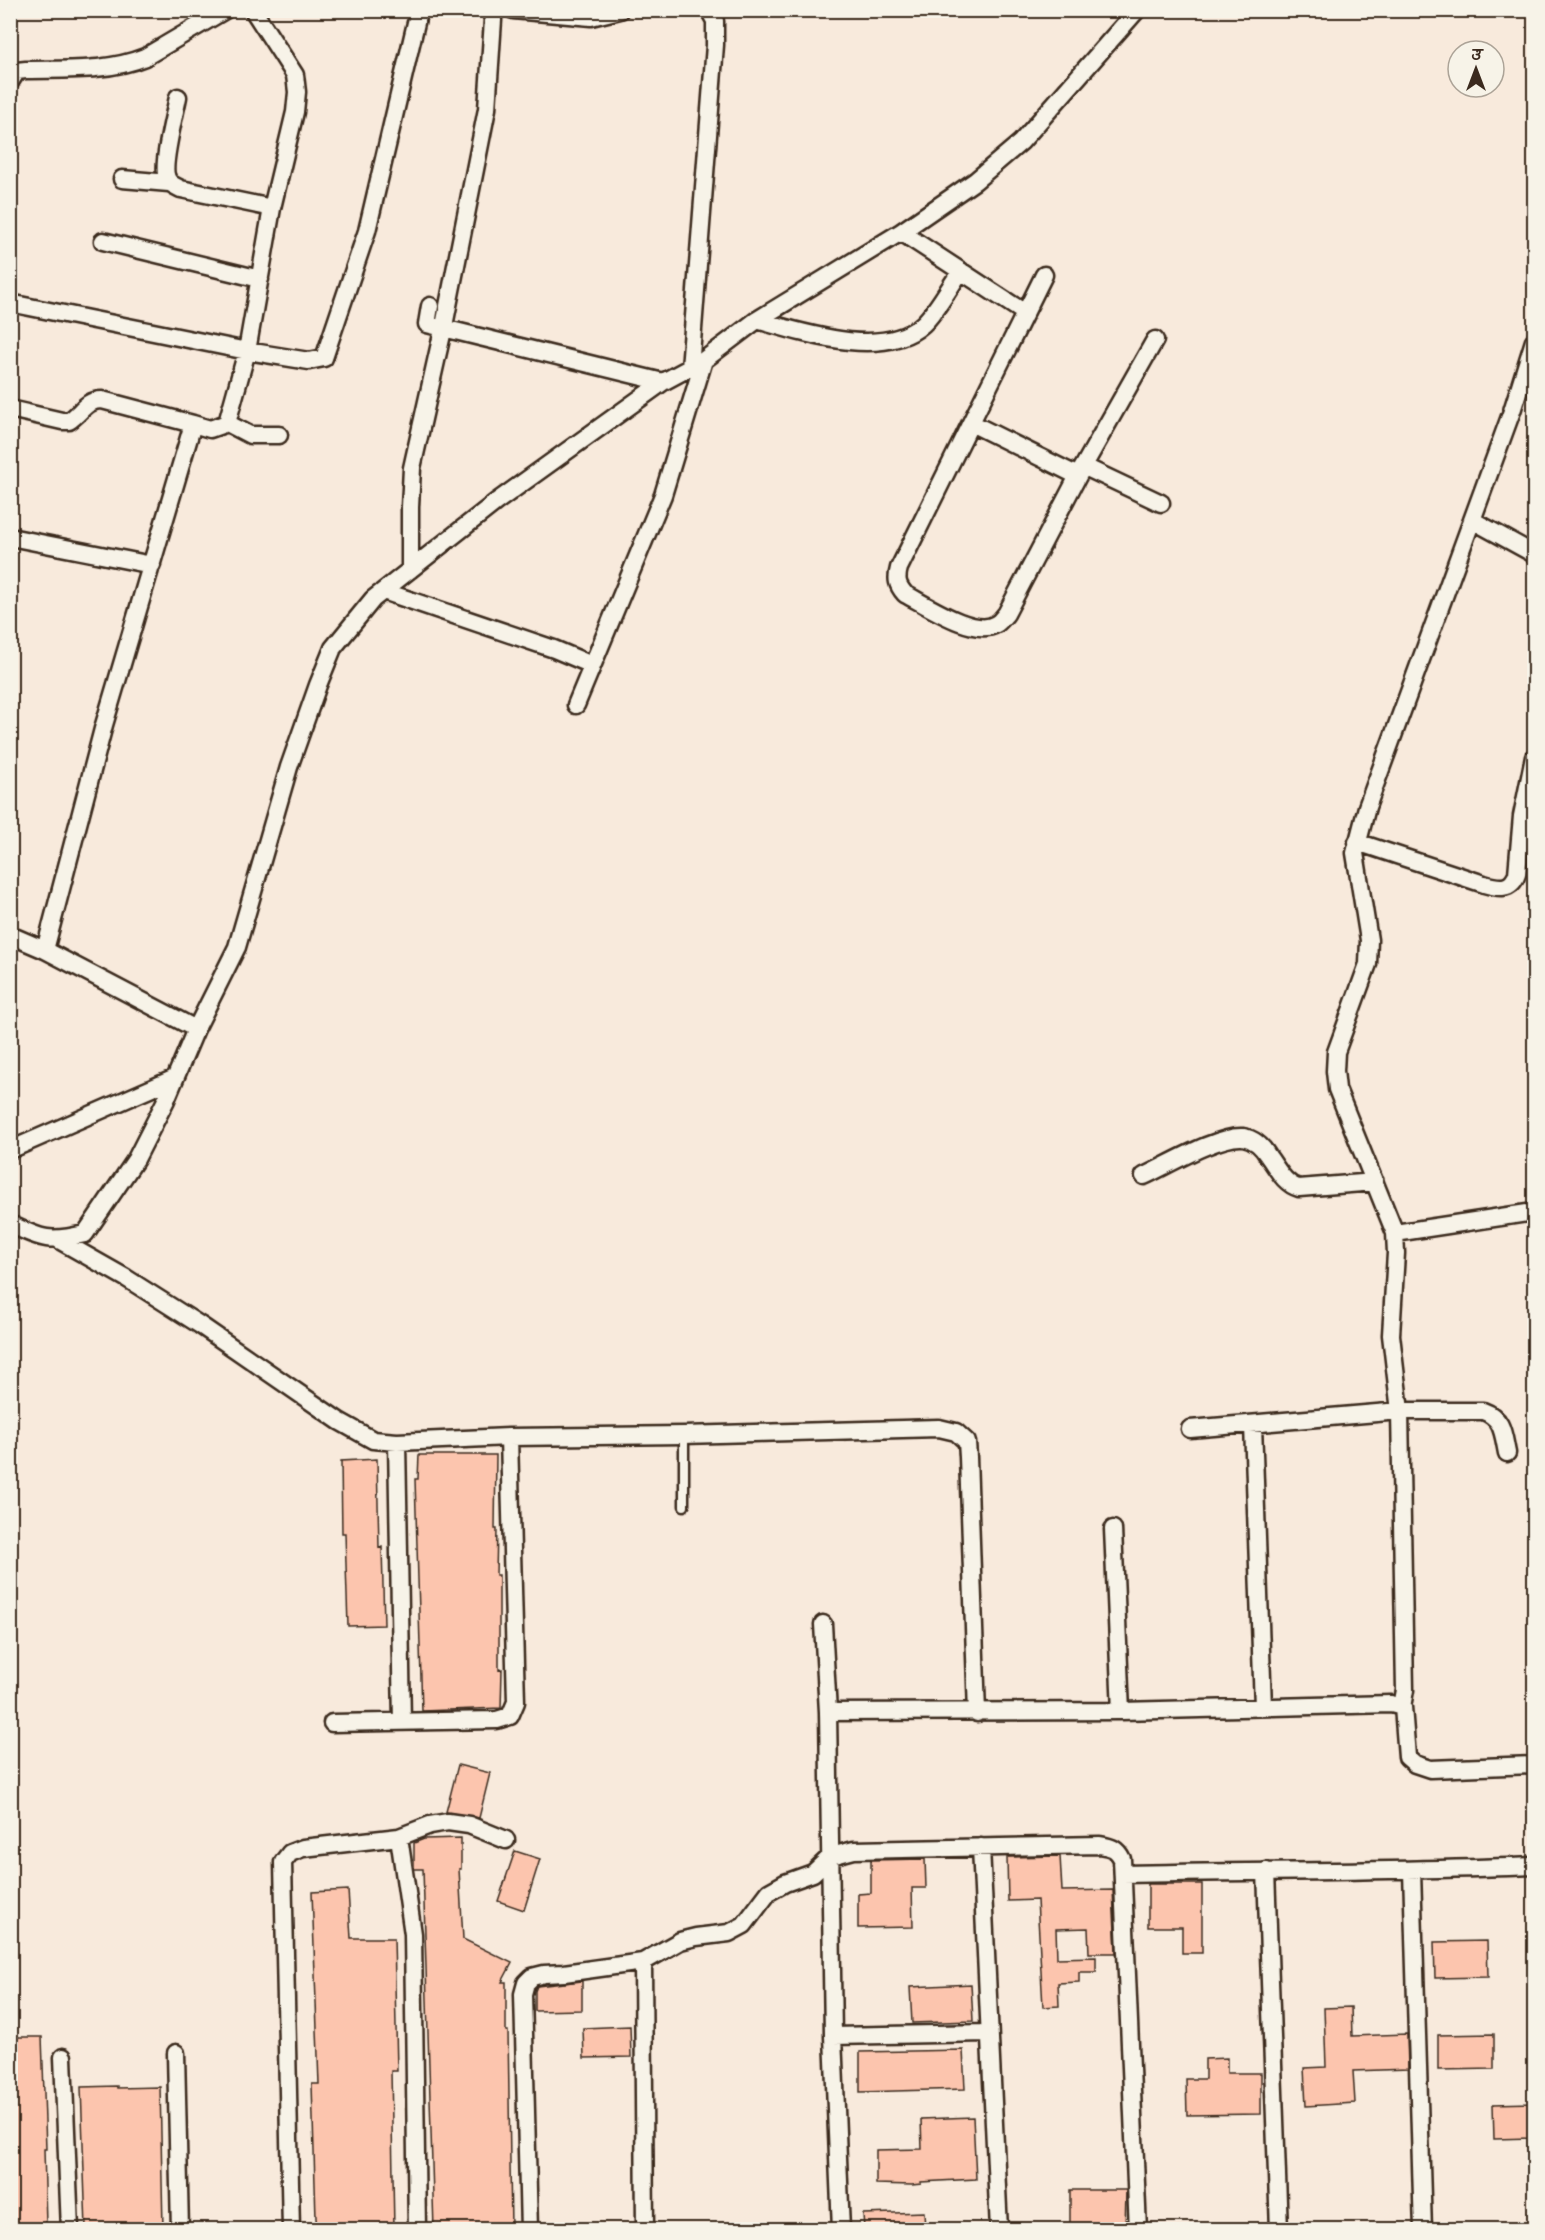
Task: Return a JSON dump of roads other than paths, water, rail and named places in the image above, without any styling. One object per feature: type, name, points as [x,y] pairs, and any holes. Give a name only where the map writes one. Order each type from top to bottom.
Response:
[{"type":"street","points":[[10,81],[17,72],[26,70],[113,67],[132,62],[186,34],[225,10]]},
{"type":"street","points":[[227,423],[247,351],[273,208],[295,112],[297,92],[295,75],[253,10]]},
{"type":"street","points":[[10,303],[247,351],[309,361],[324,358],[367,231],[419,10]]},
{"type":"street","points":[[410,570],[412,468],[487,109],[493,20],[491,10]]},
{"type":"street","points":[[513,10],[591,17],[620,10]]},
{"type":"street","points":[[576,705],[663,495],[697,364],[715,45],[715,21],[709,10]]},
{"type":"street","points":[[10,1224],[38,1238],[59,1240],[85,1234],[136,1159],[237,947],[289,767],[325,666],[333,648],[373,599],[496,502],[663,382],[697,364],[757,320],[901,232],[975,181],[1020,142],[1137,10]]},
{"type":"street","points":[[170,183],[165,175],[166,162],[178,97]]},
{"type":"street","points":[[122,179],[170,183],[181,189],[273,208]]},
{"type":"street","points":[[901,232],[1025,313]]},
{"type":"street","points":[[103,241],[260,279]]},
{"type":"street","points":[[757,320],[805,333],[850,341],[882,341],[907,336],[925,323],[962,271]]},
{"type":"street","points":[[1044,275],[899,568],[898,586],[905,594],[971,627],[984,628],[996,625],[1006,614],[1155,340]]},
{"type":"street","points":[[430,306],[427,324],[443,326],[663,382]]},
{"type":"street","points":[[1534,341],[1512,411],[1367,807],[1357,842],[1355,853],[1369,940],[1368,964],[1336,1052],[1335,1071],[1337,1089],[1395,1233],[1391,1335],[1400,1411],[1405,1690],[1402,1707],[1405,1713],[1407,1757],[1415,1764],[1430,1769],[1534,1765]]},
{"type":"street","points":[[10,409],[69,421],[93,400],[102,400],[210,429],[227,423],[250,435],[279,435]]},
{"type":"street","points":[[971,423],[1161,503]]},
{"type":"street","points":[[45,950],[104,725],[193,424]]},
{"type":"street","points":[[1472,520],[1534,554]]},
{"type":"street","points":[[10,537],[152,565]]},
{"type":"street","points":[[382,591],[554,649],[592,665]]},
{"type":"street","points":[[1357,842],[1497,888],[1508,887],[1515,881],[1517,874],[1522,816],[1534,757]]},
{"type":"street","points":[[10,935],[45,950],[196,1029]]},
{"type":"street","points":[[10,1150],[175,1078]]},
{"type":"street","points":[[1144,1176],[1209,1145],[1228,1138],[1244,1137],[1259,1143],[1290,1186],[1299,1188],[1375,1182]]},
{"type":"street","points":[[1395,1233],[1534,1212]]},
{"type":"street","points":[[59,1240],[126,1278],[200,1325],[362,1435],[373,1440],[396,1442],[509,1437],[939,1428],[956,1432],[967,1442],[977,1713]]},
{"type":"street","points":[[1190,1429],[1400,1411],[1483,1411],[1494,1415],[1501,1426],[1507,1453]]},
{"type":"street","points":[[1253,1425],[1263,1707]]},
{"type":"street","points":[[332,1723],[497,1720],[510,1716],[516,1702],[509,1437]]},
{"type":"street","points":[[396,1442],[402,1722]]},
{"type":"street","points":[[1113,1529],[1121,1711]]},
{"type":"street","points":[[824,1624],[828,1712],[833,2036],[841,2229]]},
{"type":"street","points":[[828,1712],[1121,1711],[1391,1704],[1402,1707]]},
{"type":"street","points":[[291,2229],[283,1862],[290,1853],[303,1848],[399,1837],[430,1825],[448,1822],[469,1825],[506,1840]]},
{"type":"street","points":[[399,1837],[413,1934],[417,2229]]},
{"type":"street","points":[[529,2229],[523,1994],[526,1983],[532,1977],[644,1962],[680,1941],[729,1933],[744,1925],[769,1892],[785,1883],[813,1873],[831,1856],[863,1849],[1100,1845],[1112,1847],[1119,1852],[1122,1859],[1138,2229]]},
{"type":"street","points":[[981,1847],[999,2229]]},
{"type":"street","points":[[1123,1874],[1412,1871],[1534,1866]]},
{"type":"street","points":[[1266,1871],[1279,2229]]},
{"type":"street","points":[[1412,1871],[1423,2229]]},
{"type":"street","points":[[644,1962],[645,2229]]},
{"type":"street","points":[[833,2036],[988,2033]]},
{"type":"street","points":[[176,2053],[180,2229]]},
{"type":"street","points":[[63,2057],[70,2229]]},
{"type":"lane","points":[[684,1435],[684,1506]]}]
